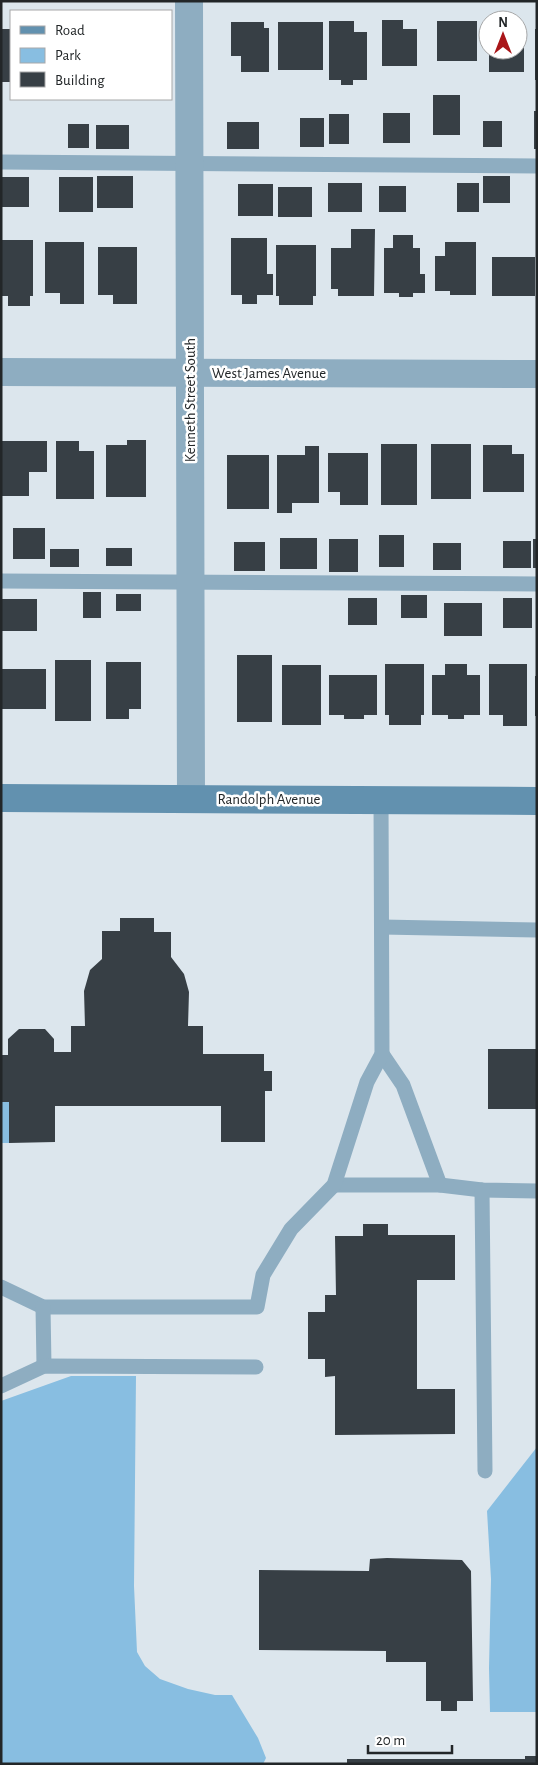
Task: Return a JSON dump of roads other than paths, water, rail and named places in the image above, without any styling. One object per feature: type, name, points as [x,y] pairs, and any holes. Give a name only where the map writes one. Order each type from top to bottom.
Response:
[{"type":"main road","name":"Randolph Avenue","points":[[1,798],[537,800]]},
{"type":"street","name":"Kenneth Street South","points":[[189,1],[191,799]]},
{"type":"street","name":"West James Avenue","points":[[1,372],[537,374]]},
{"type":"lane","points":[[1,162],[537,166]]},
{"type":"lane","points":[[1,582],[537,584]]},
{"type":"lane","points":[[1,1287],[43,1308],[257,1308],[263,1275],[291,1229],[334,1185],[367,1082],[382,1054],[382,800]]},
{"type":"lane","points":[[382,927],[537,930]]},
{"type":"lane","points":[[382,1054],[403,1085],[440,1185]]},
{"type":"lane","points":[[334,1185],[440,1185],[482,1190],[537,1191]]},
{"type":"lane","points":[[482,1190],[485,1471]]},
{"type":"lane","points":[[43,1308],[44,1366]]},
{"type":"lane","points":[[1,1386],[44,1366],[256,1367]]}]
